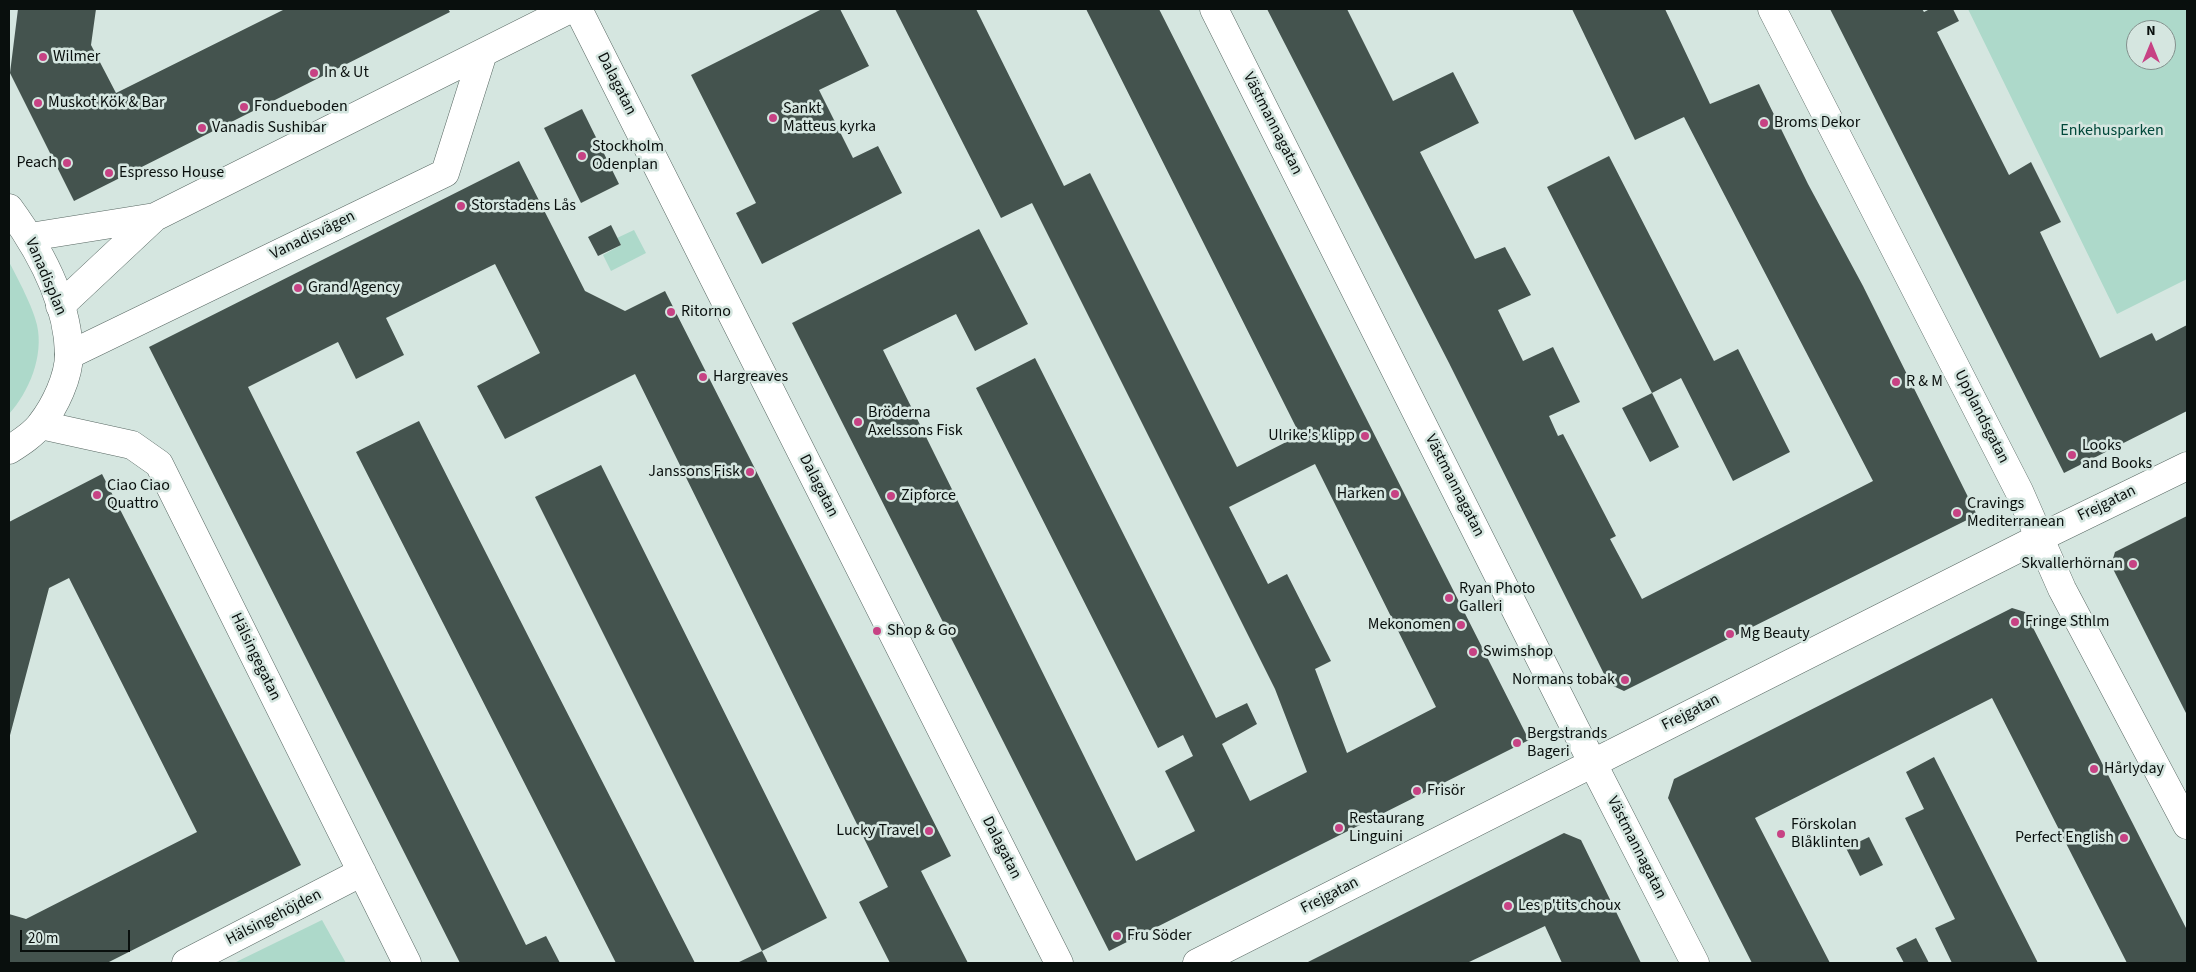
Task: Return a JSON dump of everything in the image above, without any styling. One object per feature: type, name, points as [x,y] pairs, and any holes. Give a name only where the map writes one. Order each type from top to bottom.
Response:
[{"type":"street","points":[[60,306],[155,217],[570,9]]},
{"type":"street","name":"Dalagatan","points":[[578,9],[1059,963]]},
{"type":"street","name":"Västmannagatan","points":[[1214,9],[1695,963]]},
{"type":"street","name":"Upplandsgatan","points":[[1772,9],[2019,491],[2062,589],[2187,825]]},
{"type":"street","name":"Vanadisvägen","points":[[69,355],[445,173],[483,53]]},
{"type":"street","name":"Vanadisplan","points":[[9,208],[30,237],[47,272],[60,306],[69,355],[64,379],[41,425],[9,450]]},
{"type":"street","points":[[30,237],[155,217]]},
{"type":"street","name":"Hälsingegatan","points":[[41,425],[132,445],[159,464],[407,963]]},
{"type":"street","name":"Frejgatan","points":[[1198,963],[2039,538],[2187,466]]},
{"type":"street","name":"Hälsingehöjden","points":[[186,963],[362,872]]},
{"type":"green space","name":"Enkehusparken","points":[[1968,9],[2187,9],[2187,279],[2117,314]]},
{"type":"green space","points":[[634,230],[646,253],[611,271],[603,255],[621,245],[617,238]]},
{"type":"green space","points":[[9,262],[32,310],[39,337],[33,373],[23,395],[9,414]]},
{"type":"green space","points":[[322,920],[346,963],[234,963]]},
{"type":"building","points":[[18,9],[96,9],[91,45],[116,93],[285,9],[448,9],[450,12],[74,201],[10,73]]},
{"type":"building","name":"Sankt Matteus kyrka","points":[[822,9],[840,9],[869,66],[819,90],[853,158],[878,146],[902,193],[762,264],[736,213],[756,203],[691,75]]},
{"type":"building","points":[[895,9],[976,9],[1064,186],[1090,173],[1237,467],[1300,435],[1086,9],[1159,9],[1529,740],[1109,951],[792,323],[979,229],[1028,324],[975,351],[956,314],[883,350],[1136,861],[1195,831],[1165,771],[1193,756],[1183,735],[1158,748],[976,388],[1035,358],[1216,718],[1247,703],[1257,724],[1222,744],[1250,801],[1307,772],[1275,689],[1032,203],[1001,218]],"holes":[[[1315,464],[1436,707],[1347,753],[1315,669],[1331,661],[1287,574],[1268,584],[1229,507]]]},
{"type":"building","points":[[1267,9],[1347,9],[1393,101],[1453,72],[1479,123],[1420,152],[1475,259],[1505,247],[1531,295],[1498,310],[1523,361],[1553,347],[1580,402],[1549,416],[1558,436],[1563,434],[1616,536],[1610,539],[1642,599],[1873,481],[1684,117],[1635,140],[1572,9],[1665,9],[1710,104],[1759,84],[1808,184],[1863,286],[1977,515],[1624,691],[1609,684],[1449,363]]},
{"type":"building","points":[[1830,9],[1922,9],[1924,12],[1930,9],[1953,9],[1959,21],[1937,32],[2009,175],[2031,162],[2061,222],[2040,232],[2100,358],[2152,333],[2156,341],[2187,325],[2187,411],[2064,473]]},
{"type":"building","name":"Stockholm Odenplan","points":[[582,109],[619,184],[581,203],[544,128]]},
{"type":"building","points":[[1609,156],[1714,361],[1738,349],[1790,452],[1733,481],[1681,378],[1652,393],[1547,187]]},
{"type":"building","points":[[519,161],[585,291],[625,311],[665,291],[951,856],[921,871],[968,963],[890,963],[859,902],[888,887],[635,374],[505,439],[477,386],[540,353],[495,264],[386,318],[404,355],[356,379],[338,342],[248,387],[526,945],[546,936],[560,963],[460,963],[149,347]]},
{"type":"building","points":[[611,225],[621,245],[598,256],[588,237]]},
{"type":"building","points":[[1652,393],[1679,447],[1650,462],[1622,408]]},
{"type":"building","points":[[419,421],[695,963],[616,963],[356,452]]},
{"type":"building","points":[[601,465],[827,918],[762,951],[535,497]]},
{"type":"building","points":[[102,474],[301,865],[107,963],[9,963],[9,914],[26,919],[197,832],[69,578],[49,588],[9,739],[9,522]]},
{"type":"building","points":[[2187,516],[2187,715],[2111,565],[2115,552]]},
{"type":"building","points":[[2012,608],[2025,612],[2187,930],[2187,963],[2127,963],[1992,698],[1755,818],[1830,963],[1752,963],[1668,798],[1674,779]]},
{"type":"building","points":[[1934,757],[2038,963],[1952,963],[1935,928],[1955,919],[1905,818],[1924,809],[1906,772]]},
{"type":"building","points":[[1564,833],[1581,840],[1641,963],[1562,963],[1545,926],[1467,963],[1306,963]]},
{"type":"building","points":[[1869,837],[1883,865],[1860,876],[1846,848]]},
{"type":"building","points":[[1916,938],[1929,963],[1904,963],[1896,948]]},
{"type":"building","points":[[762,951],[768,963],[737,963]]},
{"type":"place","name":"Wilmer","points":[[43,57]]},
{"type":"place","name":"In & Ut","points":[[314,73]]},
{"type":"place","name":"Muskot Kök & Bar","points":[[38,103]]},
{"type":"place","name":"Fondueboden","points":[[244,107]]},
{"type":"place","name":"Sankt Matteus kyrka","points":[[773,118]]},
{"type":"place","name":"Broms Dekor","points":[[1764,123]]},
{"type":"place","name":"Vanadis Sushibar","points":[[202,128]]},
{"type":"place","name":"Stockholm Odenplan","points":[[582,156]]},
{"type":"place","name":"Peach","points":[[67,163]]},
{"type":"place","name":"Espresso House","points":[[109,173]]},
{"type":"place","name":"Storstadens Lås","points":[[461,206]]},
{"type":"place","name":"Grand Agency","points":[[298,288]]},
{"type":"place","name":"Ritorno","points":[[671,312]]},
{"type":"place","name":"Hargreaves","points":[[703,377]]},
{"type":"place","name":"R & M","points":[[1896,382]]},
{"type":"place","name":"Bröderna Axelssons Fisk","points":[[858,422]]},
{"type":"place","name":"Ulrike's klipp","points":[[1365,436]]},
{"type":"place","name":"Looks and Books","points":[[2072,455]]},
{"type":"place","name":"Janssons Fisk","points":[[750,472]]},
{"type":"place","name":"Harken","points":[[1395,494]]},
{"type":"place","name":"Ciao Ciao Quattro","points":[[97,495]]},
{"type":"place","name":"Zipforce","points":[[891,496]]},
{"type":"place","name":"Cravings Mediterranean","points":[[1957,513]]},
{"type":"place","name":"Skvallerhörnan","points":[[2133,564]]},
{"type":"place","name":"Ryan Photo Galleri","points":[[1449,598]]},
{"type":"place","name":"Fringe Sthlm","points":[[2015,622]]},
{"type":"place","name":"Mekonomen","points":[[1461,625]]},
{"type":"place","name":"Shop & Go","points":[[877,631]]},
{"type":"place","name":"Mg Beauty","points":[[1730,634]]},
{"type":"place","name":"Swimshop","points":[[1473,652]]},
{"type":"place","name":"Normans tobak","points":[[1625,680]]},
{"type":"place","name":"Bergstrands Bageri","points":[[1517,743]]},
{"type":"place","name":"Hårlyday","points":[[2094,769]]},
{"type":"place","name":"Frisör","points":[[1417,791]]},
{"type":"place","name":"Restaurang Linguini","points":[[1339,828]]},
{"type":"place","name":"Lucky Travel","points":[[929,831]]},
{"type":"place","name":"Förskolan Blåklinten","points":[[1781,834]]},
{"type":"place","name":"Perfect English","points":[[2124,838]]},
{"type":"place","name":"Les p'tits choux","points":[[1508,906]]},
{"type":"place","name":"Fru Söder","points":[[1117,936]]}]
